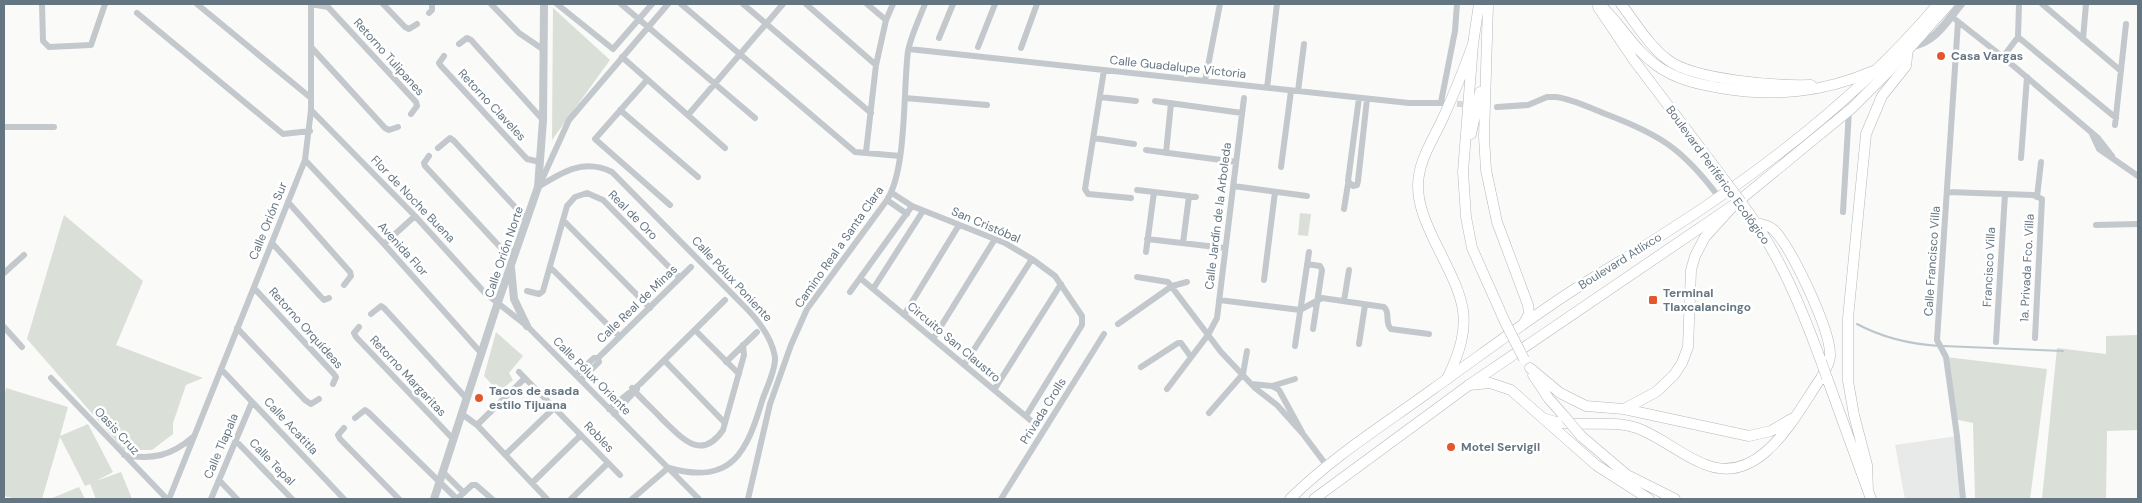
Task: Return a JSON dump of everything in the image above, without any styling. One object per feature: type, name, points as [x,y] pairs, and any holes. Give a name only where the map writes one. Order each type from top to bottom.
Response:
[{"type":"main road","points":[[1479,4],[1473,44],[1462,172],[1466,217],[1472,248],[1505,322],[1545,393],[1582,436],[1627,475],[1675,499]]},
{"type":"main road","points":[[1488,4],[1484,137],[1488,179],[1502,238],[1529,308],[1528,317],[1524,323]]},
{"type":"main road","name":"Boulevard Periférico Ecológico","points":[[1595,4],[1633,59],[1756,222],[1784,270],[1821,361],[1869,495]]},
{"type":"main road","points":[[1599,4],[1654,64],[1671,75],[1695,83],[1745,92],[1788,93],[1838,85],[1875,70]]},
{"type":"main road","points":[[1620,4],[1659,52],[1668,60],[1691,71],[1730,78],[1800,86],[1832,82],[1875,70]]},
{"type":"main road","name":"Boulevard Atlixco","points":[[1290,499],[1327,466],[1524,323],[1666,233],[1797,137],[1875,70],[1942,8]]},
{"type":"main road","name":"Boulevard Atlixco","points":[[1314,499],[1469,385],[1675,247],[1735,204],[1849,110],[1910,47],[1942,8]]},
{"type":"main road","points":[[1447,380],[1464,337],[1464,310],[1424,217],[1419,201],[1418,178],[1425,156],[1448,107],[1473,44]]},
{"type":"main road","points":[[1869,495],[1867,465],[1854,415],[1848,381],[1848,318],[1866,134],[1882,96],[1906,66],[1910,47]]},
{"type":"main road","points":[[1462,172],[1485,67]]},
{"type":"main road","points":[[1624,409],[1656,392],[1682,363],[1689,339],[1691,270],[1694,256],[1705,237],[1735,204]]},
{"type":"main road","points":[[1543,418],[1561,423],[1611,424],[1631,427],[1651,435],[1705,465],[1733,468],[1764,456],[1778,442],[1827,366],[1830,357],[1829,344],[1816,306],[1781,240],[1770,226],[1756,222]]},
{"type":"main road","points":[[1666,233],[1675,247]]},
{"type":"main road","points":[[1527,364],[1560,393],[1577,403],[1594,407],[1624,409],[1749,436],[1771,431],[1794,417]]},
{"type":"main road","points":[[1469,385],[1490,383],[1506,388],[1596,465],[1648,499]]},
{"type":"street","points":[[42,4],[43,40],[49,47],[91,45],[105,4]]},
{"type":"street","points":[[197,4],[311,98]]},
{"type":"street","name":"Calle Orión Sur","points":[[168,499],[305,160],[310,131],[311,110],[311,4]]},
{"type":"street","name":"Retorno Tulipanes","points":[[311,4],[328,7],[416,102],[418,106],[411,114]]},
{"type":"street","points":[[382,4],[405,27],[409,29],[417,24]]},
{"type":"street","points":[[428,14],[434,6],[432,4]]},
{"type":"street","points":[[491,4],[519,34],[544,50]]},
{"type":"street","name":"Calle Orión Norte","points":[[434,499],[510,266],[538,187],[543,120],[544,4]]},
{"type":"street","points":[[557,4],[613,49],[652,4]]},
{"type":"street","points":[[622,4],[755,118]]},
{"type":"street","points":[[538,187],[569,120],[668,4]]},
{"type":"street","points":[[681,4],[855,152],[900,156]]},
{"type":"street","points":[[743,4],[871,114]]},
{"type":"street","points":[[688,115],[783,4]]},
{"type":"street","points":[[806,4],[876,65]]},
{"type":"street","points":[[867,4],[886,20]]},
{"type":"street","points":[[866,152],[876,65],[886,20],[893,4]]},
{"type":"street","name":"Camino Real a Santa Clara","points":[[748,499],[770,404],[785,361],[807,309],[892,193],[900,156],[909,49],[925,4]]},
{"type":"street","points":[[939,38],[953,4]]},
{"type":"street","points":[[978,47],[995,4]]},
{"type":"street","points":[[1021,48],[1037,4]]},
{"type":"street","points":[[1205,81],[1220,4]]},
{"type":"street","points":[[1267,88],[1277,4]]},
{"type":"street","name":"Calle Guadalupe Victoria","points":[[909,49],[1367,99],[1409,103],[1443,103],[1455,31],[1457,4]]},
{"type":"street","points":[[1942,8],[1961,4]]},
{"type":"street","points":[[2003,56],[2018,37],[2019,4]]},
{"type":"street","points":[[2042,4],[2120,71]]},
{"type":"street","points":[[2083,39],[2086,4]]},
{"type":"street","points":[[1942,8],[2003,56],[2101,140],[2112,156],[2138,176]]},
{"type":"street","points":[[137,13],[283,134],[310,131]]},
{"type":"street","name":"Calle Francisco Villa","points":[[1958,22],[1938,340],[1946,357],[1957,436],[1963,499]]},
{"type":"street","points":[[2018,37],[2115,122],[2126,24]]},
{"type":"street","points":[[459,44],[467,38],[471,40],[543,120]]},
{"type":"street","points":[[1281,167],[1304,44]]},
{"type":"street","points":[[311,47],[386,128],[389,130],[398,127]]},
{"type":"street","name":"Retorno Claveles","points":[[444,56],[439,63],[441,66],[527,159],[540,162]]},
{"type":"street","points":[[622,57],[726,148]]},
{"type":"street","points":[[1104,70],[1086,192],[1131,198]]},
{"type":"street","points":[[2021,158],[2027,77]]},
{"type":"street","points":[[647,80],[595,139],[670,205]]},
{"type":"street","points":[[1100,97],[1136,101]]},
{"type":"street","points":[[1497,107],[1528,106],[1556,97],[1616,118],[1660,138],[1686,158],[1718,196]]},
{"type":"street","points":[[904,98],[987,105]]},
{"type":"street","name":"Calle Jardín de la Arboleda","points":[[1167,389],[1208,335],[1217,318],[1244,98]]},
{"type":"street","points":[[1344,209],[1359,98]]},
{"type":"street","points":[[1348,184],[1357,185],[1358,181],[1367,99]]},
{"type":"street","points":[[1155,101],[1242,113]]},
{"type":"street","points":[[1166,153],[1170,103]]},
{"type":"street","name":"Flor de Noche Buena","points":[[311,110],[415,216],[497,305]]},
{"type":"street","points":[[620,110],[698,176]]},
{"type":"street","points":[[1843,212],[1849,110]]},
{"type":"street","points":[[4,127],[54,127]]},
{"type":"street","points":[[438,148],[450,138],[454,141],[527,220]]},
{"type":"street","points":[[1094,138],[1134,144]]},
{"type":"street","points":[[1146,150],[1236,162]]},
{"type":"street","points":[[429,156],[424,163],[425,166],[501,248],[516,251]]},
{"type":"street","name":"Avenida Flor","points":[[305,160],[384,244],[482,354]]},
{"type":"street","name":"1a. Privada Fco. Villa","points":[[2035,338],[2041,162]]},
{"type":"street","name":"Calle Pólux Poniente","points":[[538,187],[574,167],[596,166],[612,172],[761,323],[775,359]]},
{"type":"street","points":[[1233,186],[1307,196]]},
{"type":"street","points":[[1137,190],[1196,197]]},
{"type":"street","points":[[1146,252],[1154,192]]},
{"type":"street","points":[[1264,280],[1275,192]]},
{"type":"street","points":[[1948,192],[1987,195],[2005,194],[2039,198]]},
{"type":"street","name":"Real de Oro","points":[[527,291],[541,293],[567,206],[575,197],[587,193],[603,200],[680,278]]},
{"type":"street","name":"San Cristóbal","points":[[892,193],[912,206],[995,240],[1032,259],[1055,276],[1084,321],[1026,416]]},
{"type":"street","name":"Francisco Villa","points":[[1996,342],[2005,194]]},
{"type":"street","points":[[1184,243],[1188,196]]},
{"type":"street","points":[[887,200],[907,214]]},
{"type":"street","points":[[288,202],[350,272],[351,276],[344,285]]},
{"type":"street","points":[[850,292],[912,206]]},
{"type":"street","points":[[873,289],[923,211]]},
{"type":"street","points":[[384,244],[415,216]]},
{"type":"street","points":[[563,220],[650,308]]},
{"type":"street","points":[[2096,225],[2138,224]]},
{"type":"street","points":[[904,315],[959,225]]},
{"type":"street","points":[[1147,239],[1225,248]]},
{"type":"street","points":[[933,339],[995,240]]},
{"type":"street","points":[[272,243],[324,300],[329,298]]},
{"type":"street","points":[[1295,346],[1309,252]]},
{"type":"street","points":[[4,274],[24,255]]},
{"type":"street","points":[[964,365],[1032,259]]},
{"type":"street","points":[[1307,264],[1322,267],[1314,329]]},
{"type":"street","points":[[510,266],[514,298],[527,326]]},
{"type":"street","points":[[550,267],[620,337]]},
{"type":"street","name":"Calle Real de Minas","points":[[576,375],[594,358],[598,358],[691,267]]},
{"type":"street","points":[[1344,301],[1349,270]]},
{"type":"street","name":"Circuito San Claustro","points":[[860,278],[1035,424]]},
{"type":"street","points":[[1137,278],[1168,282],[1208,335],[1252,384],[1277,405],[1303,434],[1327,466]]},
{"type":"street","points":[[1118,324],[1172,286],[1187,282]]},
{"type":"street","points":[[994,390],[1061,284]]},
{"type":"street","name":"Retorno Orquídeas","points":[[254,288],[333,373],[336,377],[333,384]]},
{"type":"street","points":[[1218,300],[1300,310],[1322,298],[1344,301],[1387,309],[1387,323],[1391,329],[1429,334]]},
{"type":"street","points":[[612,411],[725,300]]},
{"type":"street","name":"Calle Pólux Oriente","points":[[497,305],[527,326],[699,499]]},
{"type":"street","points":[[1360,344],[1365,305]]},
{"type":"street","points":[[371,314],[381,306],[384,308],[467,399]]},
{"type":"street","name":"Retorno Margaritas","points":[[359,327],[354,333],[356,337],[454,440]]},
{"type":"street","points":[[4,328],[22,348]]},
{"type":"street","points":[[237,328],[305,400],[311,404],[319,399]]},
{"type":"street","points":[[695,330],[738,374]]},
{"type":"street","points":[[726,362],[757,332]]},
{"type":"street","name":"Privada Crolls","points":[[1001,499],[1104,334]]},
{"type":"street","points":[[1141,367],[1178,343],[1181,343],[1191,357]]},
{"type":"street","points":[[634,390],[684,440],[690,444],[700,446],[711,443],[720,434],[725,422],[744,355],[743,345]]},
{"type":"street","points":[[1209,413],[1243,374],[1247,352]]},
{"type":"street","name":"Calle Real de Minas","points":[[581,380],[599,362],[598,358]]},
{"type":"street","points":[[634,499],[668,468],[692,474],[710,473],[722,469],[739,456],[753,430],[775,359],[785,361]]},
{"type":"street","points":[[664,360],[725,422]]},
{"type":"street","name":"Calle Acatitla","points":[[221,369],[344,499]]},
{"type":"street","name":"Robles","points":[[519,372],[620,475]]},
{"type":"street","name":"Oasis Cruz","points":[[51,378],[168,499]]},
{"type":"street","points":[[478,423],[525,378]]},
{"type":"street","points":[[1252,384],[1272,386],[1295,379]]},
{"type":"street","points":[[1272,386],[1281,393],[1303,434]]},
{"type":"street","name":"Calle Tlapala","points":[[211,499],[252,402]]},
{"type":"street","points":[[505,455],[554,408]]},
{"type":"street","points":[[355,418],[365,410],[368,412],[457,499],[472,485],[476,485],[492,499]]},
{"type":"street","points":[[463,412],[478,423],[505,455],[547,499]]},
{"type":"street","points":[[344,428],[338,436],[340,439],[399,499]]},
{"type":"street","points":[[532,483],[581,435]]},
{"type":"street","points":[[123,454],[142,458],[158,457],[172,453],[194,436]]},
{"type":"street","name":"Calle Tepal","points":[[236,441],[292,499]]},
{"type":"street","points":[[571,499],[608,463]]},
{"type":"street","points":[[443,472],[464,493]]},
{"type":"street","points":[[220,480],[237,499]]},
{"type":"shaded area","points":[[553,8],[610,60],[552,140]]},
{"type":"shaded area","points":[[1300,213],[1311,214],[1308,236],[1298,235]]},
{"type":"shaded area","points":[[64,215],[143,281],[116,345],[203,378],[186,385],[173,423],[173,434],[152,450],[124,450],[27,339]]},
{"type":"shaded area","points":[[496,332],[523,356],[509,373],[513,380],[499,392],[484,376]]},
{"type":"shaded area","points":[[2138,335],[2138,430],[2107,431],[2106,499],[2042,499],[2057,348],[2106,354],[2106,336]]},
{"type":"shaded area","points":[[1946,357],[2047,369],[2030,499],[1975,499],[1973,423],[1954,419]]},
{"type":"shaded area","points":[[6,388],[68,407],[60,436],[88,424],[113,472],[96,481],[121,472],[132,499],[96,499],[90,484],[85,486],[60,437],[42,499],[17,499],[4,496],[4,399]]},
{"type":"shaded area","points":[[1957,436],[1963,499],[1905,499],[1895,445]]},
{"type":"shaded area","points":[[79,487],[85,499],[50,499]]},
{"type":"waterway","points":[[1857,324],[1897,339],[1917,344],[1939,346]]},
{"type":"waterway","points":[[1943,346],[2063,351]]},
{"type":"tunnel","points":[[1448,103],[1471,105]]},
{"type":"place","name":"Casa Vargas","points":[[1941,56]]},
{"type":"place","name":"Terminal Tlaxcalancingo","points":[[1653,300]]},
{"type":"place","name":"Tacos de asada estilo Tijuana","points":[[479,398]]},
{"type":"place","name":"Motel Servigil","points":[[1451,447]]}]
